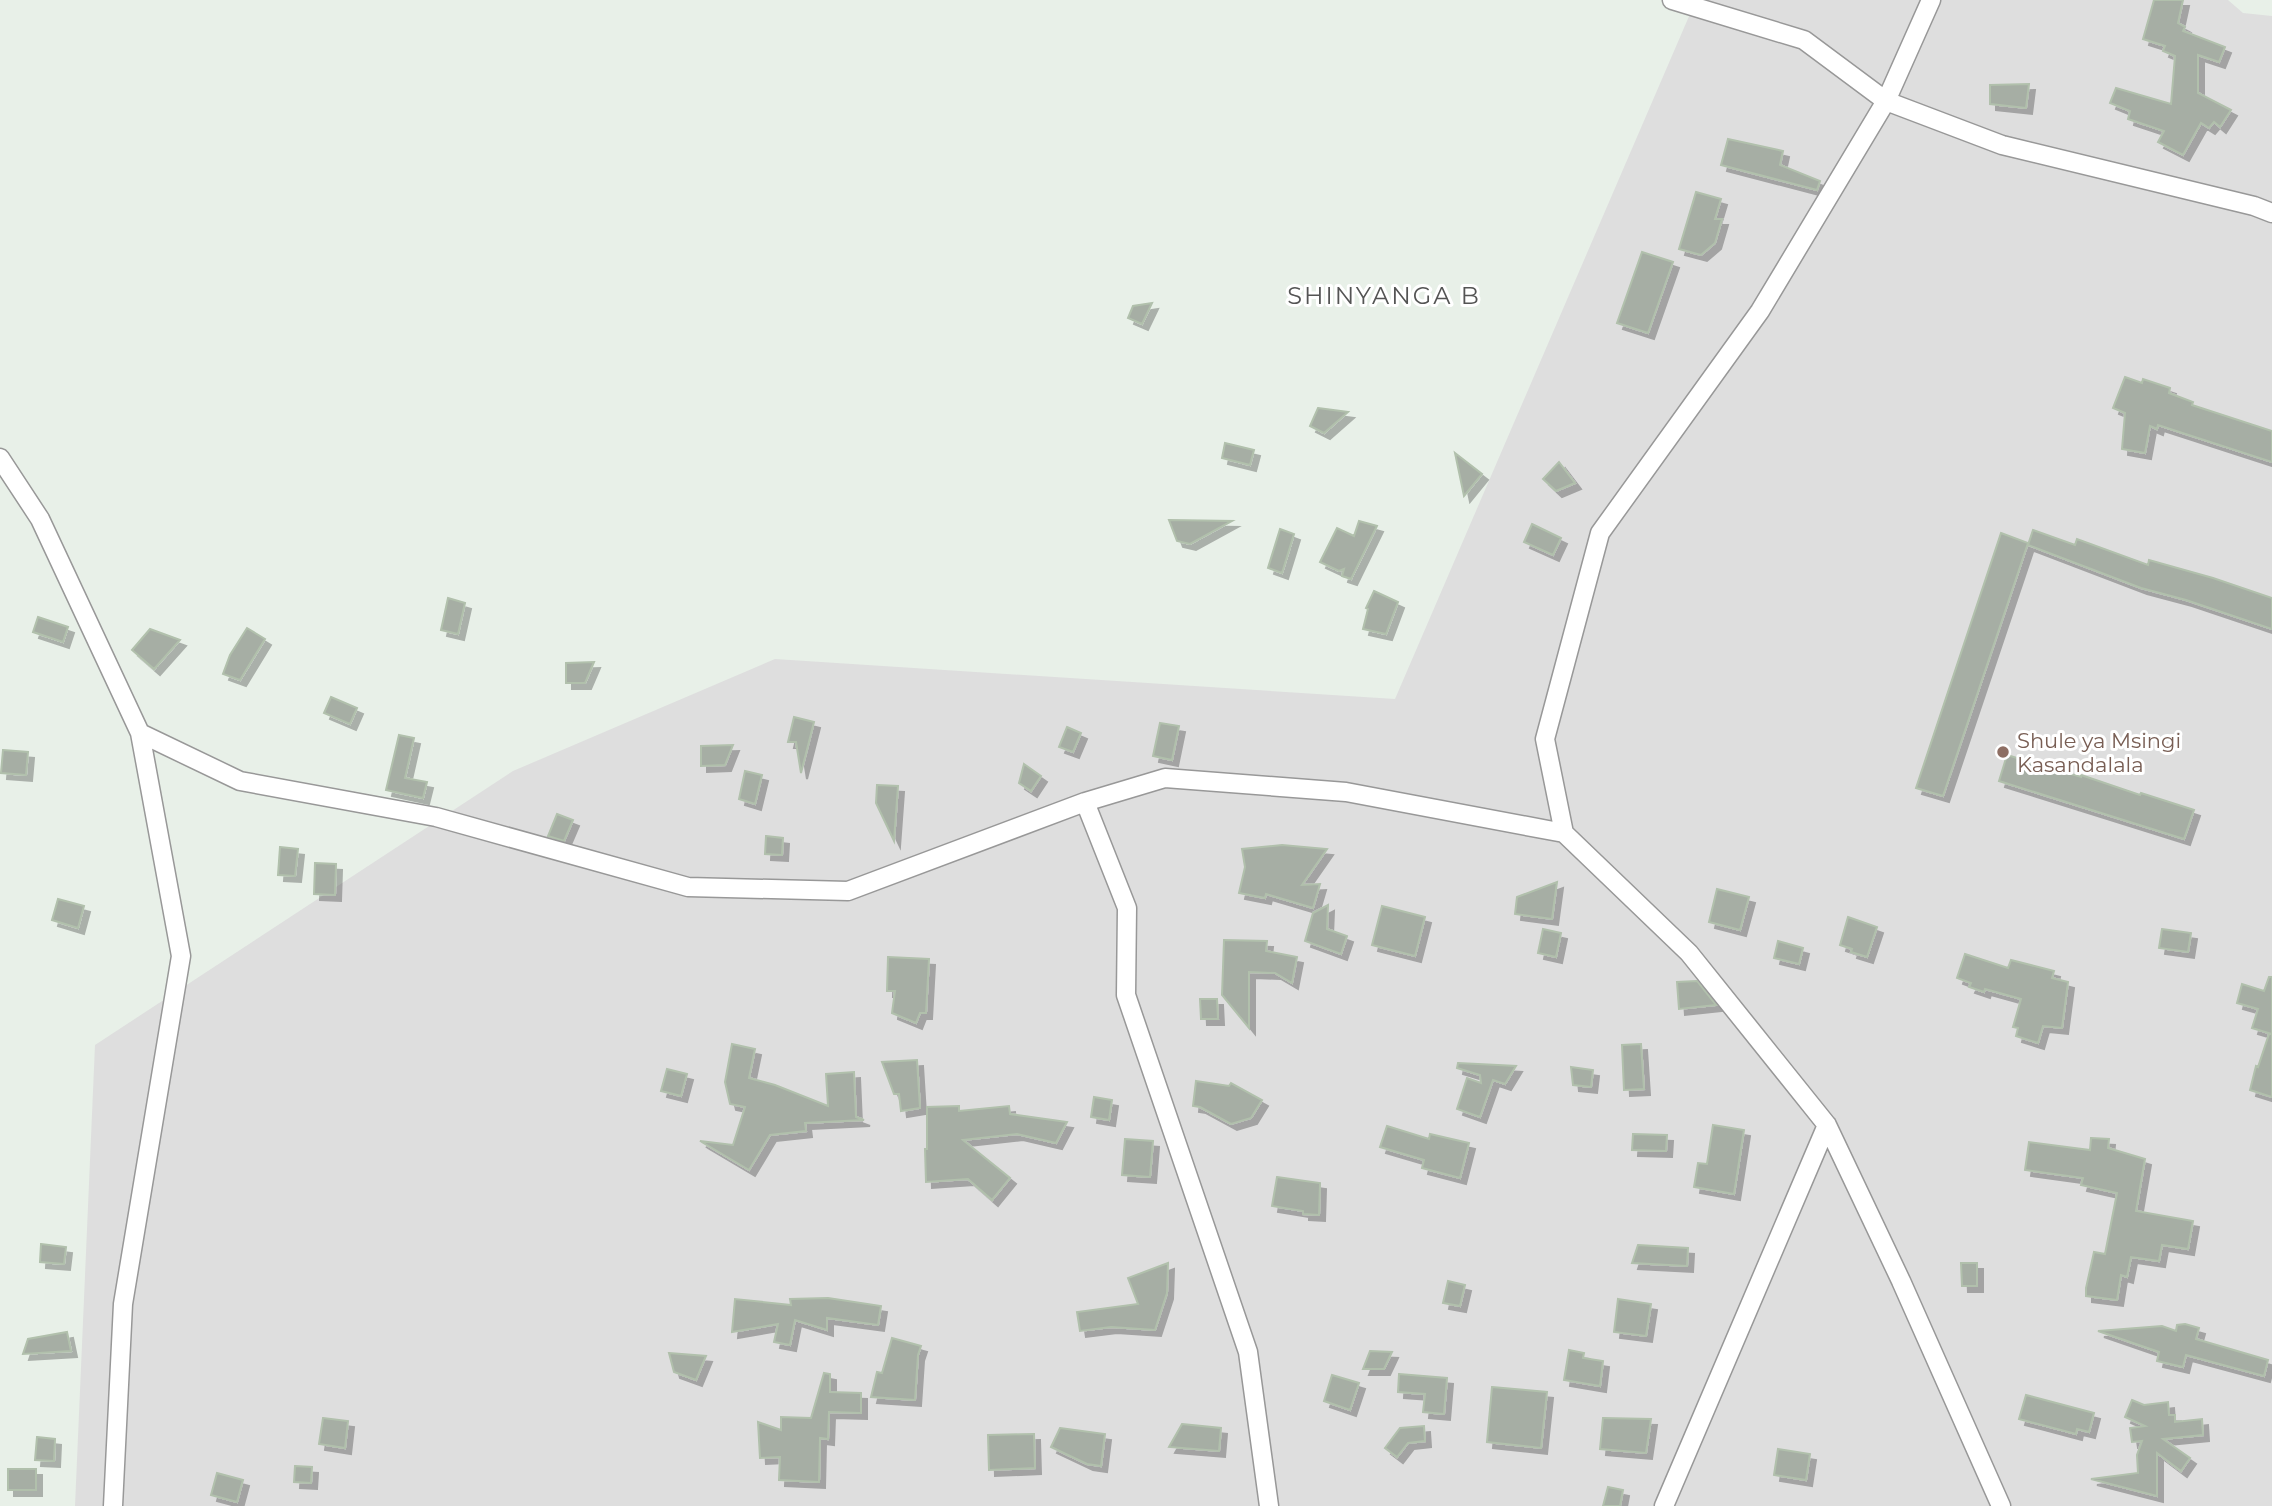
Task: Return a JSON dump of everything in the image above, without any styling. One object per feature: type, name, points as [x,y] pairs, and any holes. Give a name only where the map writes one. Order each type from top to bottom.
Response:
[{"type":"street","points":[[1672,0],[1804,40],[1886,101],[2002,145],[2254,206],[2272,213]]},
{"type":"street","points":[[1564,833],[1545,739],[1600,533],[1760,311],[1886,101],[1931,0]]},
{"type":"street","points":[[0,458],[40,519],[140,733],[181,956],[122,1304],[113,1506]]},
{"type":"street","points":[[140,733],[240,781],[436,817],[688,887],[848,891],[1085,802],[1165,778],[1346,793],[1564,833],[1689,953],[1827,1125],[1901,1281],[2001,1506]]},
{"type":"street","points":[[1085,802],[1127,908],[1126,995],[1248,1352],[1269,1506]]},
{"type":"street","points":[[1664,1506],[1827,1125]]},
{"type":"shaded area","points":[[1696,0],[2228,0],[2243,13],[2272,16],[2272,1506],[75,1506],[95,1045],[513,771],[775,659],[1395,699]]},
{"type":"building","points":[[2154,0],[2183,0],[2178,23],[2185,27],[2183,31],[2225,47],[2219,62],[2198,55],[2198,93],[2231,110],[2220,127],[2214,122],[2209,128],[2201,123],[2183,155],[2158,142],[2164,131],[2128,119],[2130,111],[2110,103],[2116,88],[2171,104],[2175,56],[2163,51],[2165,46],[2143,39]]},
{"type":"building","points":[[2029,84],[2026,108],[1990,104],[1990,85]]},
{"type":"building","points":[[1728,139],[1783,151],[1780,165],[1820,181],[1817,190],[1721,165]]},
{"type":"building","points":[[1696,192],[1721,199],[1715,219],[1722,219],[1715,243],[1701,255],[1679,249]]},
{"type":"building","points":[[1642,252],[1673,262],[1648,333],[1617,323]]},
{"type":"building","points":[[1152,303],[1142,324],[1128,318],[1133,306]]},
{"type":"building","points":[[2125,377],[2142,383],[2143,379],[2170,388],[2169,393],[2193,402],[2192,405],[2272,431],[2272,462],[2158,425],[2157,429],[2150,426],[2145,453],[2122,449],[2125,413],[2113,408]]},
{"type":"building","points":[[1318,408],[1348,412],[1324,433],[1310,426]]},
{"type":"building","points":[[1225,443],[1254,450],[1250,465],[1222,458]]},
{"type":"building","points":[[1455,453],[1482,474],[1464,496]]},
{"type":"building","points":[[1559,462],[1575,483],[1556,491],[1543,479]]},
{"type":"building","points":[[1169,520],[1232,521],[1190,544],[1177,541]]},
{"type":"building","points":[[1359,521],[1377,526],[1351,579],[1342,576],[1344,569],[1339,571],[1320,562],[1337,528],[1354,536]]},
{"type":"building","points":[[1532,524],[1561,538],[1553,555],[1524,542]]},
{"type":"building","points":[[1280,529],[1294,534],[1282,573],[1268,568]]},
{"type":"building","points":[[2033,530],[2075,545],[2077,539],[2148,565],[2149,560],[2272,598],[2272,629],[2141,588],[2028,545]]},
{"type":"building","points":[[2001,533],[2028,543],[1943,796],[1916,788]]},
{"type":"building","points":[[1374,591],[1398,602],[1386,634],[1363,629],[1368,609],[1366,608]]},
{"type":"building","points":[[448,598],[465,603],[458,634],[441,630]]},
{"type":"building","points":[[38,617],[68,627],[63,642],[33,632]]},
{"type":"building","points":[[247,628],[265,639],[240,680],[223,674],[230,655]]},
{"type":"building","points":[[150,629],[180,640],[154,669],[132,650]]},
{"type":"building","points":[[594,662],[585,683],[566,683],[566,663]]},
{"type":"building","points":[[331,697],[357,708],[350,724],[324,713]]},
{"type":"building","points":[[794,717],[814,722],[801,773],[796,742],[788,742]]},
{"type":"building","points":[[1160,723],[1179,726],[1172,760],[1153,756]]},
{"type":"building","points":[[1067,727],[1081,733],[1073,752],[1059,747]]},
{"type":"building","points":[[399,735],[414,738],[405,778],[427,782],[423,798],[386,790]]},
{"type":"building","points":[[733,745],[725,765],[701,766],[701,746]]},
{"type":"building","points":[[3,750],[28,752],[26,775],[1,773]]},
{"type":"building","points":[[2007,755],[2194,810],[2184,839],[1999,781]]},
{"type":"building","points":[[1024,764],[1041,776],[1031,791],[1019,783]]},
{"type":"building","points":[[745,771],[762,775],[755,804],[739,799]]},
{"type":"building","points":[[877,785],[898,786],[894,841],[876,803]]},
{"type":"building","points":[[557,814],[573,820],[564,841],[548,836]]},
{"type":"building","points":[[766,836],[783,838],[782,855],[765,854]]},
{"type":"building","points":[[1282,845],[1327,849],[1302,885],[1320,884],[1313,908],[1266,894],[1265,898],[1239,893],[1245,867],[1242,849]]},
{"type":"building","points":[[280,847],[298,849],[295,876],[278,875]]},
{"type":"building","points":[[315,863],[336,864],[335,895],[314,894]]},
{"type":"building","points":[[1557,882],[1552,919],[1515,914],[1517,897]]},
{"type":"building","points":[[1717,889],[1749,897],[1740,930],[1709,922]]},
{"type":"building","points":[[58,899],[84,906],[78,928],[52,920]]},
{"type":"building","points":[[1328,905],[1327,929],[1347,936],[1341,954],[1305,941],[1313,913]]},
{"type":"building","points":[[1382,906],[1425,917],[1415,956],[1372,945]]},
{"type":"building","points":[[1848,917],[1877,927],[1867,957],[1840,945]]},
{"type":"building","points":[[1543,929],[1561,933],[1556,957],[1538,953]]},
{"type":"building","points":[[2162,929],[2191,933],[2188,952],[2159,948]]},
{"type":"building","points":[[1224,940],[1267,941],[1266,951],[1297,957],[1292,983],[1275,973],[1249,972],[1249,1028],[1222,995]]},
{"type":"building","points":[[1778,941],[1803,948],[1799,964],[1774,958]]},
{"type":"building","points":[[1965,954],[2008,968],[2011,960],[2054,971],[2052,978],[2068,982],[2062,1028],[2043,1026],[2038,1043],[2016,1036],[2018,1028],[2013,1027],[2021,999],[1985,989],[1984,992],[1969,987],[1971,983],[1957,978]]},
{"type":"building","points":[[888,957],[929,959],[926,1013],[920,1013],[916,1023],[892,1013],[895,991],[887,991]]},
{"type":"building","points":[[2269,977],[2272,977],[2272,1034],[2252,1028],[2258,1009],[2237,1003],[2242,984],[2264,991]]},
{"type":"building","points":[[1697,981],[1716,1005],[1679,1009],[1677,982]]},
{"type":"building","points":[[1200,999],[1217,999],[1218,1019],[1201,1019]]},
{"type":"building","points":[[2269,1034],[2272,1034],[2272,1097],[2250,1090],[2256,1066],[2258,1067]]},
{"type":"building","points":[[732,1044],[755,1049],[749,1078],[828,1106],[826,1074],[854,1072],[856,1117],[864,1120],[805,1123],[806,1131],[770,1135],[749,1170],[700,1141],[733,1145],[745,1107],[730,1104],[725,1082]]},
{"type":"building","points":[[1641,1044],[1644,1089],[1624,1090],[1622,1045]]},
{"type":"building","points":[[917,1060],[920,1108],[901,1111],[899,1094],[894,1094],[882,1062]]},
{"type":"building","points":[[1458,1063],[1516,1066],[1505,1084],[1493,1080],[1480,1117],[1457,1109],[1467,1078],[1481,1083],[1480,1075],[1457,1068]]},
{"type":"building","points":[[1571,1067],[1593,1070],[1591,1087],[1573,1085]]},
{"type":"building","points":[[667,1069],[687,1074],[681,1096],[661,1091]]},
{"type":"building","points":[[1196,1081],[1229,1086],[1231,1083],[1262,1100],[1251,1118],[1231,1124],[1193,1106]]},
{"type":"building","points":[[1094,1097],[1112,1100],[1109,1120],[1091,1117]]},
{"type":"building","points":[[959,1106],[959,1111],[1009,1106],[1010,1114],[1067,1122],[1056,1143],[1017,1134],[963,1140],[1010,1178],[992,1200],[968,1179],[926,1182],[927,1107]]},
{"type":"building","points":[[1713,1125],[1744,1130],[1734,1194],[1694,1187],[1698,1163],[1707,1164]]},
{"type":"building","points":[[1387,1126],[1429,1139],[1430,1134],[1469,1143],[1460,1178],[1422,1168],[1424,1160],[1380,1147]]},
{"type":"building","points":[[1633,1134],[1667,1135],[1666,1151],[1632,1150]]},
{"type":"building","points":[[2091,1138],[2109,1139],[2108,1148],[2145,1159],[2136,1211],[2193,1221],[2188,1249],[2162,1245],[2159,1261],[2131,1257],[2127,1277],[2121,1275],[2117,1300],[2086,1296],[2086,1288],[2094,1252],[2105,1254],[2117,1193],[2081,1185],[2083,1178],[2025,1170],[2029,1142],[2090,1150]]},
{"type":"building","points":[[1125,1139],[1153,1141],[1150,1177],[1122,1175]]},
{"type":"building","points":[[1277,1177],[1320,1183],[1319,1215],[1272,1206]]},
{"type":"building","points":[[41,1244],[66,1247],[64,1264],[40,1262]]},
{"type":"building","points":[[1638,1245],[1688,1248],[1687,1266],[1632,1263]]},
{"type":"building","points":[[1168,1263],[1167,1293],[1155,1330],[1111,1327],[1080,1331],[1077,1312],[1138,1304],[1128,1278]]},
{"type":"building","points":[[1961,1263],[1977,1263],[1977,1286],[1962,1286]]},
{"type":"building","points":[[1448,1281],[1465,1285],[1460,1306],[1443,1303]]},
{"type":"building","points":[[828,1298],[881,1306],[878,1325],[827,1318],[827,1330],[795,1320],[790,1345],[774,1342],[778,1324],[732,1332],[735,1299],[791,1305],[790,1299]]},
{"type":"building","points":[[1618,1299],[1651,1304],[1646,1336],[1614,1332]]},
{"type":"building","points":[[2177,1325],[2199,1328],[2196,1339],[2268,1360],[2264,1376],[2186,1355],[2183,1367],[2157,1361],[2159,1352],[2098,1331],[2162,1326],[2176,1331]]},
{"type":"building","points":[[67,1332],[71,1351],[23,1354],[28,1339]]},
{"type":"building","points":[[892,1338],[921,1346],[915,1400],[871,1397],[877,1372],[882,1373]]},
{"type":"building","points":[[1569,1350],[1584,1353],[1583,1358],[1603,1361],[1600,1386],[1564,1380]]},
{"type":"building","points":[[1370,1351],[1392,1352],[1384,1369],[1363,1369]]},
{"type":"building","points":[[669,1353],[706,1356],[696,1380],[674,1372]]},
{"type":"building","points":[[824,1373],[830,1374],[830,1392],[861,1393],[861,1413],[829,1412],[828,1439],[820,1438],[819,1482],[779,1480],[780,1457],[760,1458],[758,1422],[781,1430],[781,1417],[811,1418]]},
{"type":"building","points":[[1399,1374],[1447,1378],[1444,1414],[1423,1412],[1425,1394],[1398,1392]]},
{"type":"building","points":[[1332,1375],[1359,1383],[1350,1410],[1324,1401]]},
{"type":"building","points":[[1492,1387],[1547,1392],[1541,1448],[1487,1442]]},
{"type":"building","points":[[2026,1395],[2094,1413],[2089,1432],[2077,1429],[2076,1434],[2019,1419]]},
{"type":"building","points":[[2132,1400],[2144,1405],[2168,1402],[2169,1415],[2175,1415],[2175,1422],[2202,1419],[2203,1435],[2163,1439],[2190,1458],[2181,1471],[2157,1453],[2157,1496],[2091,1479],[2138,1473],[2137,1455],[2142,1441],[2132,1442],[2130,1428],[2145,1426],[2125,1417]]},
{"type":"building","points":[[323,1418],[348,1421],[345,1448],[319,1444]]},
{"type":"building","points":[[1603,1418],[1651,1419],[1646,1453],[1600,1449]]},
{"type":"building","points":[[1182,1424],[1221,1428],[1219,1451],[1169,1447]]},
{"type":"building","points":[[1424,1426],[1425,1441],[1408,1443],[1397,1457],[1385,1448],[1400,1428]]},
{"type":"building","points":[[1060,1428],[1105,1434],[1101,1466],[1087,1464],[1051,1447]]},
{"type":"building","points":[[1034,1434],[1035,1468],[989,1470],[988,1435]]},
{"type":"building","points":[[37,1437],[55,1439],[54,1461],[35,1460]]},
{"type":"building","points":[[1778,1449],[1810,1454],[1806,1480],[1774,1475]]},
{"type":"building","points":[[295,1466],[312,1467],[311,1483],[294,1482]]},
{"type":"building","points":[[8,1469],[36,1469],[36,1490],[8,1490]]},
{"type":"building","points":[[217,1473],[243,1480],[237,1502],[211,1495]]},
{"type":"building","points":[[1608,1487],[1623,1490],[1620,1506],[1603,1506]]},
{"type":"place","name":"Shule ya Msingi Kasandalala","points":[[2003,752]]},
{"type":"district","name":"SHINYANGA B","points":[[1384,295]]}]
